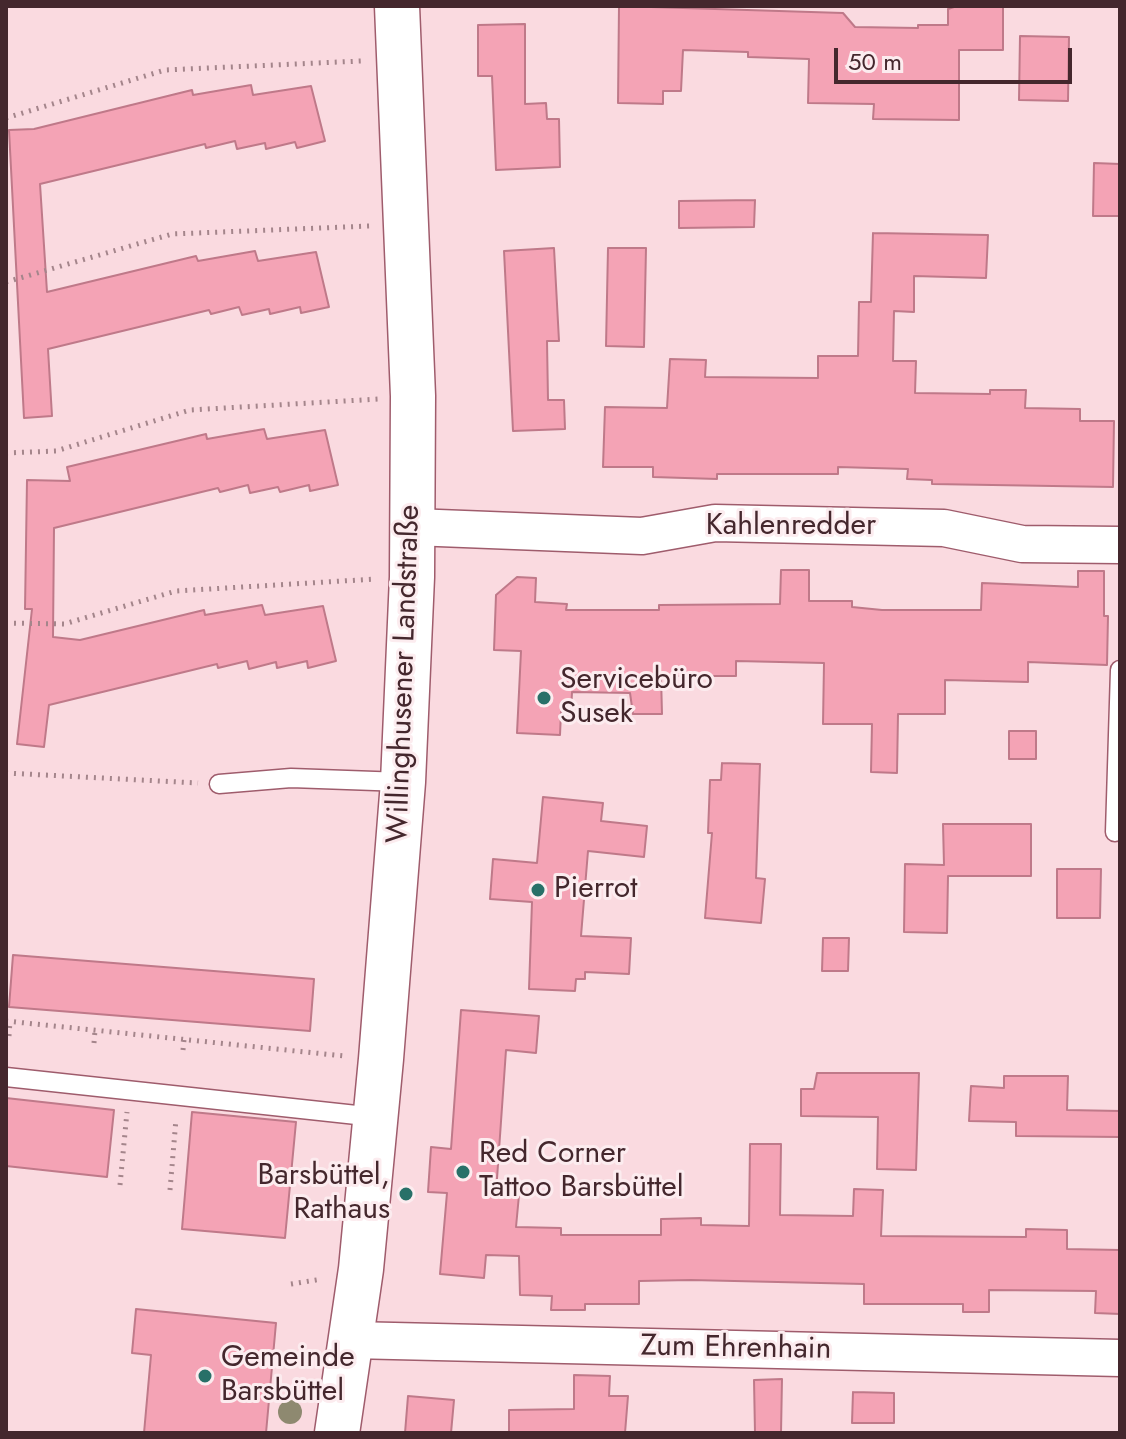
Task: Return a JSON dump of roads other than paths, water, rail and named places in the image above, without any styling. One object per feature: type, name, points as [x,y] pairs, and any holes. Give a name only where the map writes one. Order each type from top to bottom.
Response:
[{"type":"street","name":"Willinghusener Landstraße","points":[[337,1433],[351,1340],[375,1117],[403,782],[412,577],[413,396],[397,6]]},
{"type":"street","name":"Kahlenredder","points":[[413,527],[642,536],[715,523],[929,527],[1022,544],[1120,545]]},
{"type":"street","name":"Zum Ehrenhain","points":[[351,1340],[1120,1358]]},
{"type":"lane","points":[[1115,832],[1120,670]]},
{"type":"lane","points":[[219,784],[291,778],[403,782]]},
{"type":"lane","points":[[6,1077],[375,1117]]},
{"type":"place","name":"Servicebüro Susek","points":[[544,698]]},
{"type":"place","name":"Pierrot","points":[[538,890]]},
{"type":"place","name":"Red Corner Tattoo Barsbüttel","points":[[463,1172]]},
{"type":"place","name":"Barsbüttel, Rathaus","points":[[406,1194]]},
{"type":"place","name":"Gemeinde Barsbüttel","points":[[205,1376]]}]
